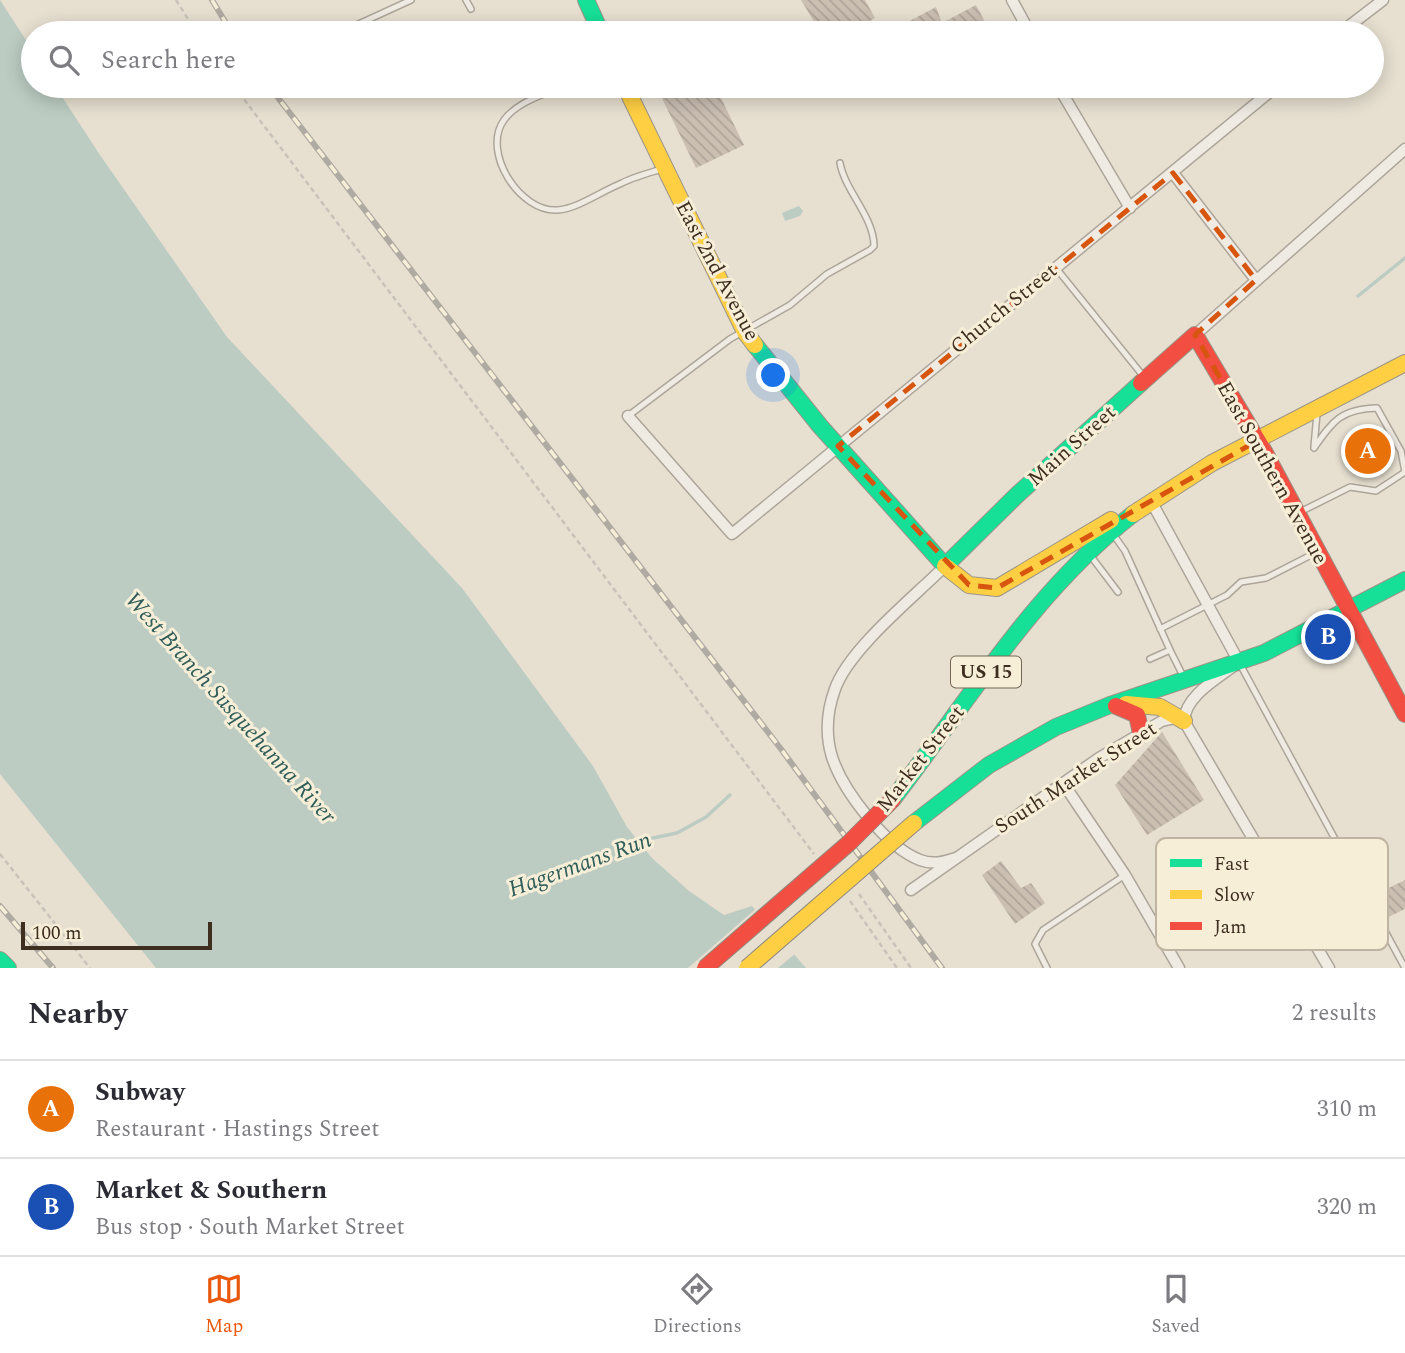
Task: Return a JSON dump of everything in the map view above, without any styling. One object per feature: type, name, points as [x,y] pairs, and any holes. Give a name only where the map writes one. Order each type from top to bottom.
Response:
[{"type":"main road","points":[[586,0],[596,21]]},
{"type":"main road","name":"East 2nd Avenue","points":[[631,98],[745,332],[838,446],[945,566],[970,585],[997,588],[1085,534],[1151,501]]},
{"type":"main road","name":"Main Street","points":[[945,566],[1195,335]]},
{"type":"main road","name":"East Southern Avenue","points":[[1195,335],[1257,441],[1405,714]]},
{"type":"main road","name":"US 15","points":[[1257,441],[1405,363]]},
{"type":"main road","name":"Market Street","points":[[705,968],[849,843],[893,799],[1018,628],[1088,551],[1151,501],[1257,441]]},
{"type":"main road","name":"South Market Street","points":[[1239,662],[1348,611],[1405,580]]},
{"type":"main road","name":"Market Street","points":[[747,968],[950,793],[1009,752],[1056,727],[1110,705],[1239,662]]},
{"type":"main road","points":[[1110,705],[1151,705],[1169,711],[1184,721]]},
{"type":"main road","points":[[1110,705],[1124,707],[1137,715],[1141,734]]},
{"type":"main road","points":[[0,960],[8,968]]},
{"type":"street","points":[[1356,21],[1383,0]]},
{"type":"street","points":[[1016,1],[1025,21]]},
{"type":"street","points":[[1065,98],[1130,208]]},
{"type":"street","name":"Church Street","points":[[628,416],[732,534],[1263,98]]},
{"type":"street","name":"Main Street","points":[[1195,335],[1405,149]]},
{"type":"street","points":[[1173,173],[1256,280]]},
{"type":"street","points":[[1151,501],[1239,662]]},
{"type":"street","name":"Main Street","points":[[945,566],[853,658],[836,686],[830,706],[828,737],[833,758],[849,789],[875,824],[901,850],[929,863],[956,858]]},
{"type":"street","name":"South Market Street","points":[[911,890],[1063,783],[1141,734],[1168,719],[1184,721],[1185,710],[1192,700],[1239,662]]},
{"type":"street","points":[[1184,721],[1253,838]]},
{"type":"street","points":[[1063,783],[1125,875],[1156,928]]},
{"type":"street","points":[[1169,950],[1179,968]]},
{"type":"street","points":[[1318,950],[1329,968]]},
{"type":"lane","points":[[365,21],[411,0]]},
{"type":"lane","points":[[466,0],[471,9]]},
{"type":"lane","points":[[536,98],[518,106],[501,124],[497,146],[499,158],[524,197],[534,204],[557,210],[663,168]]},
{"type":"lane","points":[[628,416],[730,339],[790,305],[827,274],[874,246],[872,234],[849,191],[840,163]]},
{"type":"lane","points":[[1056,268],[1146,379]]},
{"type":"lane","points":[[1297,514],[1350,487],[1376,491],[1405,472],[1401,451],[1377,408],[1355,409],[1331,423],[1314,448],[1318,410]]},
{"type":"lane","points":[[1111,531],[1125,551],[1185,680]]},
{"type":"lane","points":[[1088,551],[1118,592]]},
{"type":"lane","points":[[1160,629],[1227,595],[1241,582],[1266,579],[1317,552]]},
{"type":"lane","points":[[1150,659],[1170,650]]},
{"type":"lane","points":[[1239,662],[1334,838]]},
{"type":"lane","points":[[1046,968],[1035,944],[1044,930],[1125,875]]},
{"type":"lane","points":[[1388,937],[1405,968]]},
{"type":"path","points":[[176,0],[189,21]]},
{"type":"path","points":[[243,98],[796,831]]},
{"type":"path","points":[[0,854],[90,968]]},
{"type":"path","points":[[859,894],[911,968]]},
{"type":"highlighted area","points":[[1173,173],[1256,280],[1195,335],[1257,441],[997,588],[969,585],[838,446]]},
{"type":"water","name":"West Branch Susquehanna River","points":[[0,0],[21,32],[21,98],[63,98],[227,337],[462,588],[593,766],[627,827],[652,858],[689,891],[724,915],[752,906],[806,968],[156,968],[0,774]]},
{"type":"water","points":[[799,206],[803,211],[800,216],[785,221],[782,213]]},
{"type":"pier","points":[[758,907],[797,952],[778,968],[688,968]]},
{"type":"building","points":[[801,0],[865,0],[875,18],[870,21],[814,21]]},
{"type":"building","points":[[976,5],[984,21],[946,21]]},
{"type":"building","points":[[936,7],[941,21],[910,21]]},
{"type":"building","points":[[662,98],[721,98],[744,145],[696,168]]},
{"type":"building","points":[[1162,732],[1204,800],[1147,835],[1115,785]]},
{"type":"building","points":[[1001,861],[1021,888],[1031,883],[1045,903],[1015,924],[982,875]]},
{"type":"building","points":[[1405,880],[1405,909],[1388,917],[1388,888]]},
{"type":"waterway","name":"Hagermans Run","points":[[1358,296],[1405,258]]},
{"type":"waterway","name":"Hagermans Run","points":[[633,842],[677,833],[706,817],[730,795]]},
{"type":"railway","points":[[212,0],[225,21]]},
{"type":"railway","points":[[278,98],[781,749],[942,968]]},
{"type":"railway","points":[[0,906],[53,968]]},
{"type":"traffic: fast","points":[[586,0],[596,21]]},
{"type":"traffic: fast","points":[[755,345],[820,426],[945,566],[1017,495],[1141,383]]},
{"type":"traffic: fast","points":[[893,799],[1033,612],[1097,545],[1133,514]]},
{"type":"traffic: fast","points":[[914,823],[989,765],[1056,727],[1110,705],[1264,653],[1405,580]]},
{"type":"traffic: fast","points":[[0,960],[8,968]]},
{"type":"traffic: slow","points":[[631,98],[745,332],[755,345]]},
{"type":"traffic: slow","points":[[1133,514],[1212,463],[1405,363]]},
{"type":"traffic: slow","points":[[945,566],[969,585],[997,588],[1111,520]]},
{"type":"traffic: slow","points":[[1126,704],[1160,707],[1184,721]]},
{"type":"traffic: slow","points":[[747,968],[914,823]]},
{"type":"traffic: jam","points":[[1141,383],[1195,335],[1265,453],[1405,714]]},
{"type":"traffic: jam","points":[[1116,706],[1137,715],[1141,734]]},
{"type":"traffic: jam","points":[[705,968],[849,843],[893,799]]},
{"type":"place","name":"Subway","points":[[1368,451]]},
{"type":"place","name":"Market & Southern","points":[[1328,637]]}]
